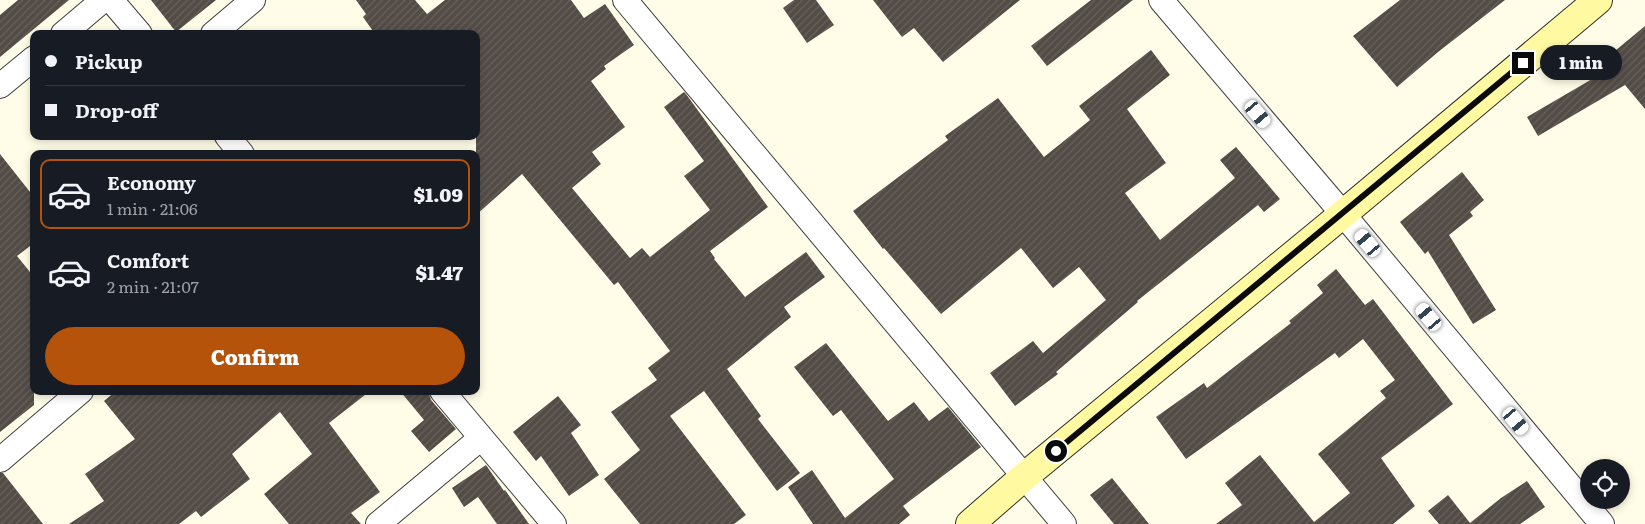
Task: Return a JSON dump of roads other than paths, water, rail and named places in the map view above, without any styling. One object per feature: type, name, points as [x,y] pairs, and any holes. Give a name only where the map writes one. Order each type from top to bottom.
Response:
[{"type":"main road","points":[[970,524],[1025,476],[1343,214],[1598,0]]},
{"type":"street","points":[[68,30],[103,0]]},
{"type":"street","points":[[110,0],[136,30]]},
{"type":"street","points":[[218,30],[254,0]]},
{"type":"street","points":[[626,0],[1064,524]]},
{"type":"street","points":[[1161,0],[1602,524]]},
{"type":"street","points":[[0,86],[30,61]]},
{"type":"street","points":[[230,140],[239,150]]},
{"type":"street","points":[[0,460],[76,395]]},
{"type":"street","points":[[445,395],[554,524]]},
{"type":"street","points":[[378,524],[481,438]]}]
